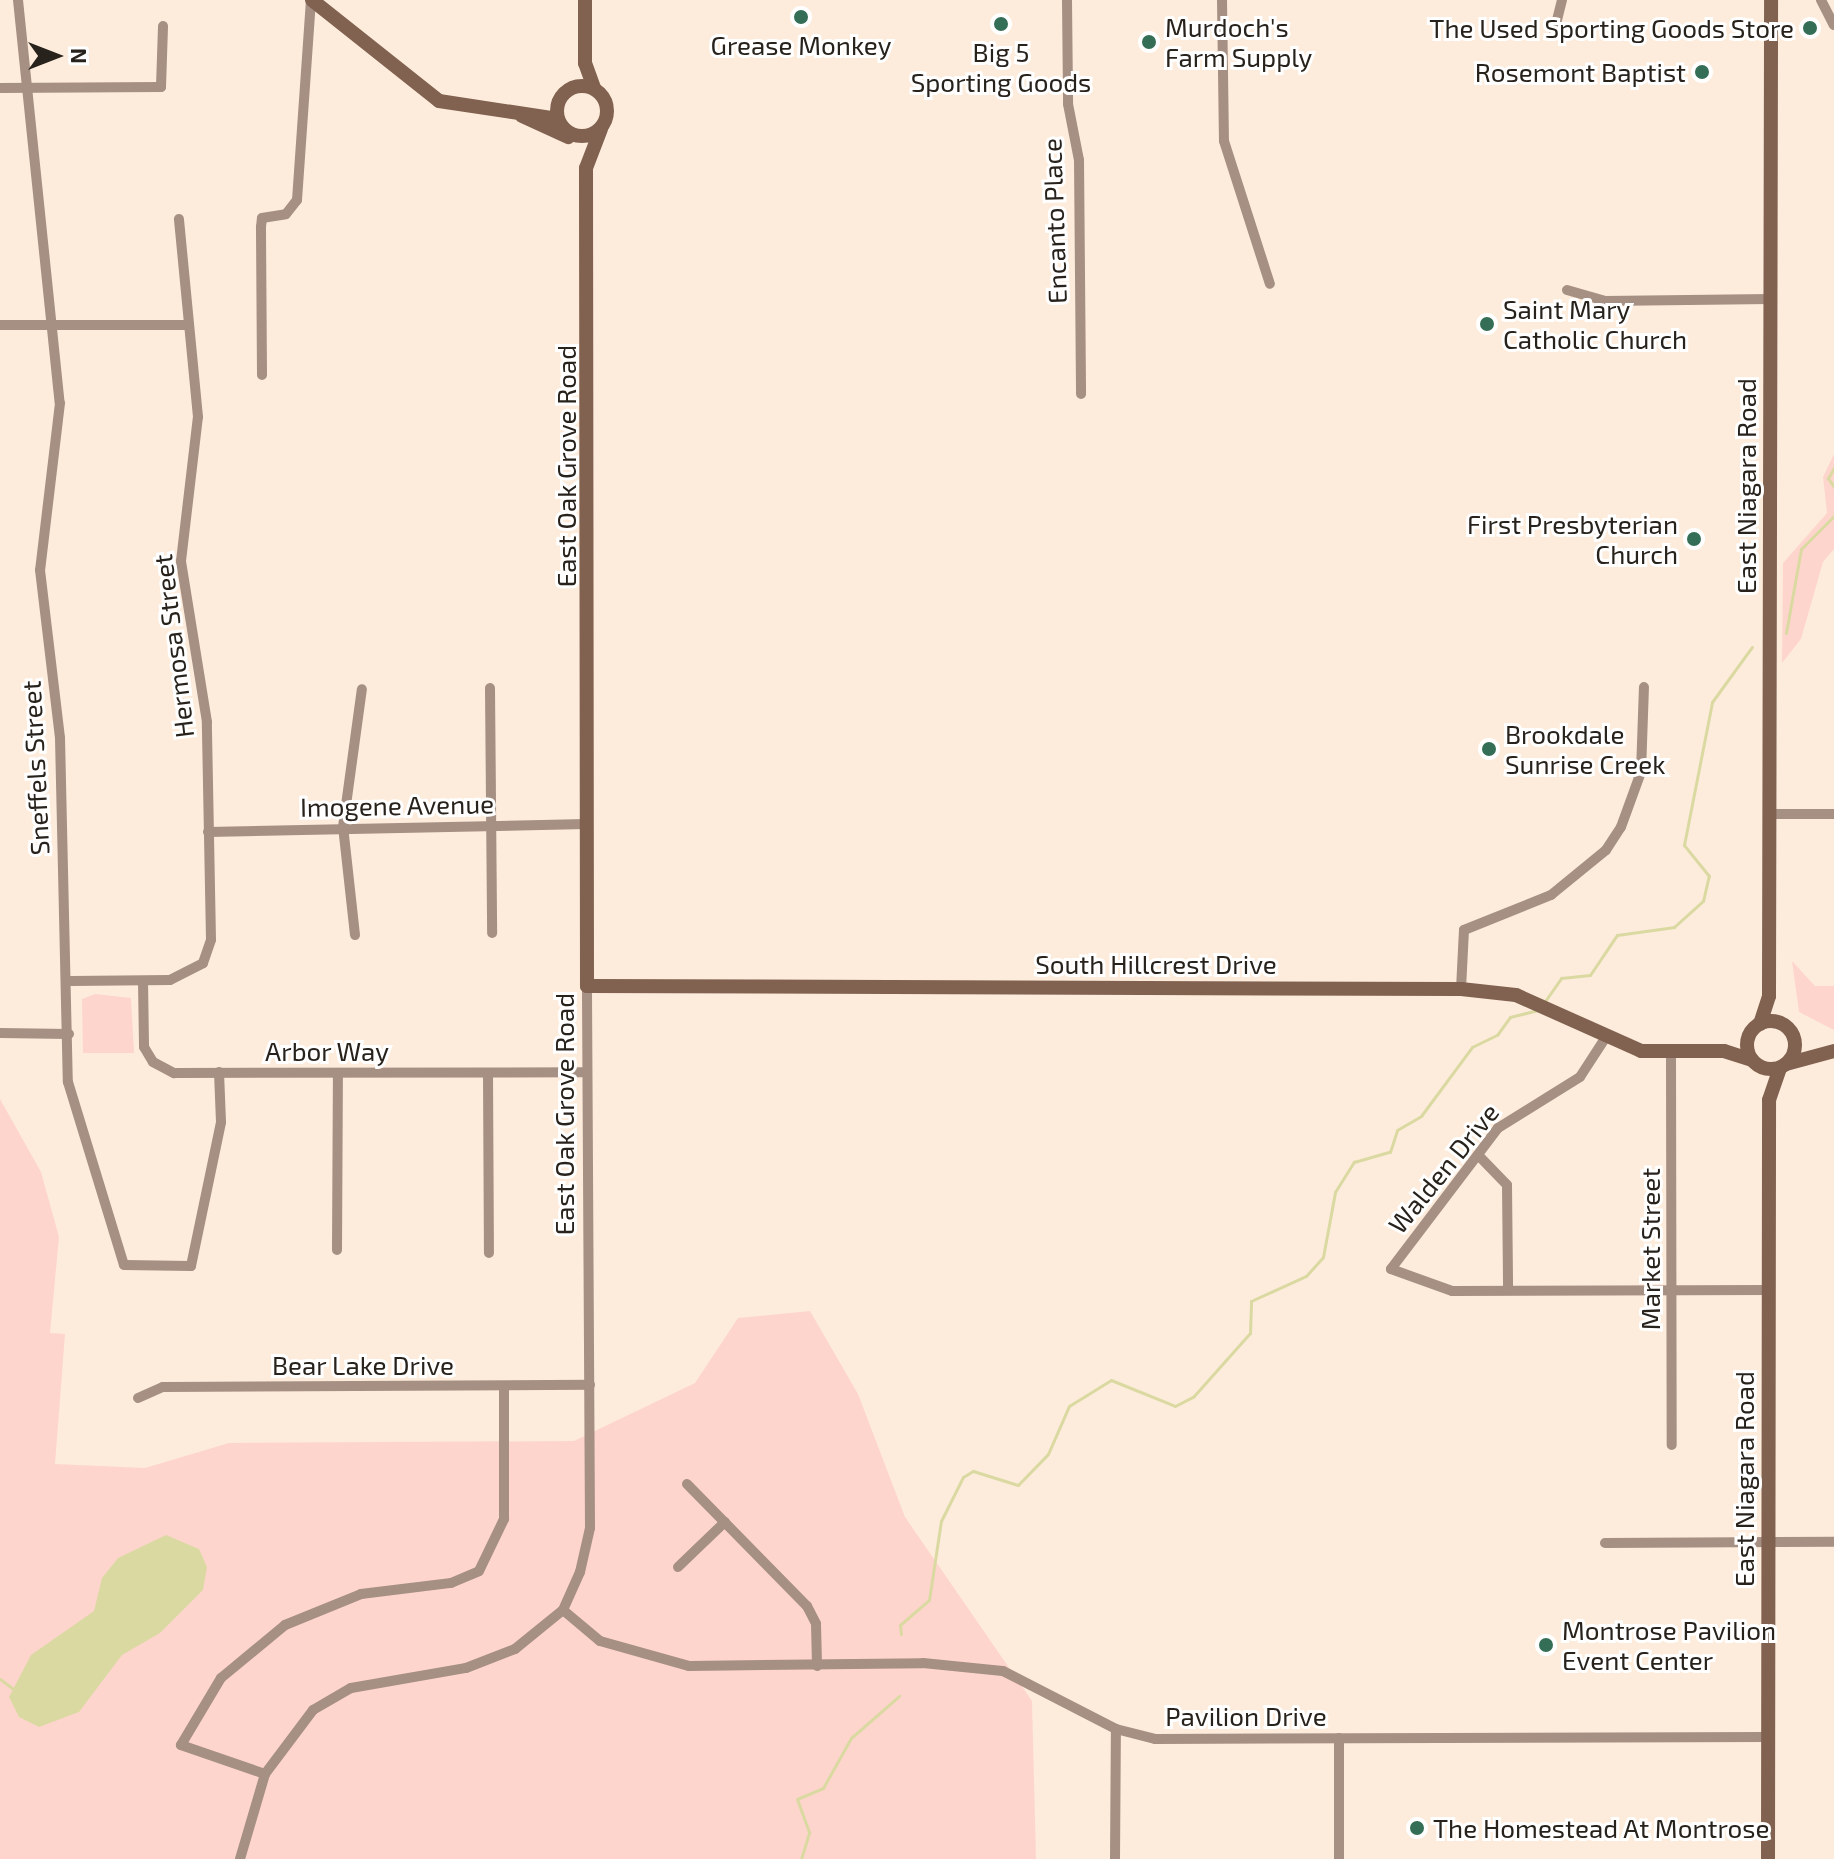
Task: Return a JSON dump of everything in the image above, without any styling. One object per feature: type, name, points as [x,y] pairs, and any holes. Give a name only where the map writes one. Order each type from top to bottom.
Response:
[{"type":"street","name":"Sneffels Street","points":[[18,0],[31,89],[59,416],[40,570],[60,738],[71,981],[68,1082],[124,1265],[191,1266],[221,1122],[219,1072]]},
{"type":"street","points":[[311,0],[439,101],[558,119],[577,140]]},
{"type":"street","points":[[262,375],[262,218],[286,214],[297,200],[311,0]]},
{"type":"street","points":[[511,112],[577,140],[601,129],[606,102],[594,88],[585,63],[585,0]]},
{"type":"street","name":"Encanto Place","points":[[1067,0],[1068,104],[1079,160],[1081,394]]},
{"type":"street","points":[[1222,0],[1224,141],[1270,284]]},
{"type":"street","points":[[1554,32],[1562,0]]},
{"type":"street","name":"East Niagara Road","points":[[1768,1859],[1769,1100],[1754,1062],[1755,1028],[1769,972],[1771,0]]},
{"type":"street","points":[[1821,0],[1834,25]]},
{"type":"street","points":[[0,88],[161,87],[163,26]]},
{"type":"street","points":[[511,112],[558,102],[572,87],[585,63]]},
{"type":"street","points":[[572,87],[594,88]]},
{"type":"street","points":[[558,102],[558,119]]},
{"type":"street","name":"East Oak Grove Road","points":[[586,168],[601,129]]},
{"type":"street","name":"East Oak Grove Road","points":[[563,1610],[590,1528],[586,168],[577,140]]},
{"type":"street","name":"Hermosa Street","points":[[143,981],[170,980],[203,963],[211,940],[207,722],[181,561],[198,417],[179,219]]},
{"type":"street","points":[[1567,290],[1605,301],[1770,299]]},
{"type":"street","points":[[0,325],[188,325]]},
{"type":"street","points":[[1461,989],[1464,930],[1551,895],[1606,850],[1621,827],[1641,772],[1644,687]]},
{"type":"street","points":[[490,688],[487,826],[492,933]]},
{"type":"street","points":[[355,935],[343,827],[362,689]]},
{"type":"street","points":[[1770,814],[1834,814]]},
{"type":"street","name":"Imogene Avenue","points":[[208,832],[586,824]]},
{"type":"street","name":"East Niagara Road","points":[[1769,972],[1795,1049],[1783,1066],[1769,1100]]},
{"type":"street","points":[[71,981],[143,981]]},
{"type":"street","name":"Arbor Way","points":[[143,981],[144,1047],[153,1062],[174,1073],[587,1072]]},
{"type":"street","name":"South Hillcrest Drive","points":[[587,986],[1461,989],[1540,1007],[1604,1040],[1671,1053],[1712,1050],[1754,1062],[1783,1066]]},
{"type":"street","points":[[1755,1028],[1790,1030],[1808,1045],[1834,1050]]},
{"type":"street","name":"South Hillcrest Drive","points":[[1712,1050],[1755,1028]]},
{"type":"street","points":[[0,1033],[69,1034]]},
{"type":"street","name":"Walden Drive","points":[[1508,1289],[1428,1288],[1391,1269],[1517,1111],[1580,1077],[1604,1040]]},
{"type":"street","points":[[1783,1066],[1834,1050]]},
{"type":"street","name":"Market Street","points":[[1671,1053],[1672,1445]]},
{"type":"street","points":[[488,1073],[489,1253]]},
{"type":"street","points":[[337,1250],[338,1074]]},
{"type":"street","points":[[1480,1157],[1507,1185],[1508,1289],[1769,1290]]},
{"type":"street","name":"Bear Lake Drive","points":[[138,1398],[163,1387],[590,1385]]},
{"type":"street","points":[[265,1774],[181,1745],[221,1678],[285,1625],[361,1594],[451,1583],[479,1571],[504,1519],[504,1386]]},
{"type":"street","points":[[687,1484],[807,1606],[816,1624],[817,1666]]},
{"type":"street","points":[[678,1567],[725,1522]]},
{"type":"street","points":[[1605,1543],[1834,1542]]},
{"type":"street","points":[[240,1859],[265,1774],[313,1710],[351,1688],[466,1668],[515,1649],[563,1610]]},
{"type":"street","name":"Pavilion Drive","points":[[563,1610],[600,1641],[689,1666],[923,1663],[1003,1671],[1116,1729],[1194,1740],[1768,1737]]},
{"type":"street","points":[[1115,1859],[1116,1729]]},
{"type":"street","points":[[1339,1738],[1339,1859]]},
{"type":"shaded area","points":[[1834,454],[1834,549],[1823,562],[1801,639],[1782,663],[1783,563],[1827,513],[1823,477]]},
{"type":"shaded area","points":[[1792,961],[1815,986],[1834,986],[1834,1030],[1799,1012]]},
{"type":"shaded area","points":[[95,994],[131,998],[134,1053],[83,1053],[82,999]]},
{"type":"shaded area","points":[[0,1099],[41,1172],[59,1237],[50,1333],[65,1334],[55,1464],[145,1468],[229,1443],[574,1441],[695,1383],[738,1318],[810,1311],[858,1394],[905,1517],[1032,1701],[1036,1859],[0,1859]]},
{"type":"shaded area","points":[[166,1535],[199,1549],[207,1567],[203,1590],[160,1633],[122,1655],[79,1712],[39,1727],[19,1717],[9,1697],[31,1655],[94,1611],[102,1578],[118,1558]]},
{"type":"waterway","points":[[1834,468],[1828,478],[1834,487]]},
{"type":"waterway","points":[[1786,633],[1801,549],[1834,516]]},
{"type":"waterway","points":[[1543,1004],[1561,978],[1590,975],[1617,935],[1674,927],[1703,901],[1709,876],[1684,845],[1712,702],[1752,647]]},
{"type":"waterway","points":[[901,1634],[900,1625],[929,1600],[941,1521],[963,1477],[973,1471],[1018,1485],[1048,1454],[1069,1406],[1111,1380],[1175,1406],[1193,1397],[1250,1333],[1251,1301],[1306,1276],[1323,1257],[1335,1192],[1354,1162],[1390,1152],[1397,1130],[1421,1116],[1472,1047],[1497,1035],[1510,1017],[1538,1010]]},
{"type":"waterway","points":[[0,1679],[12,1688]]},
{"type":"waterway","points":[[801,1859],[809,1832],[797,1799],[823,1788],[851,1738],[899,1696]]},
{"type":"place","name":"Grease Monkey","points":[[801,17]]},
{"type":"place","name":"Big 5 Sporting Goods","points":[[1001,24]]},
{"type":"place","name":"The Used Sporting Goods Store","points":[[1810,28]]},
{"type":"place","name":"Murdoch's Farm Supply","points":[[1149,42]]},
{"type":"place","name":"Rosemont Baptist","points":[[1702,72]]},
{"type":"place","name":"Saint Mary Catholic Church","points":[[1487,324]]},
{"type":"place","name":"First Presbyterian Church","points":[[1694,539]]},
{"type":"place","name":"Brookdale Sunrise Creek","points":[[1489,749]]},
{"type":"place","name":"Montrose Pavilion Event Center","points":[[1546,1645]]},
{"type":"place","name":"The Homestead At Montrose","points":[[1417,1828]]}]
